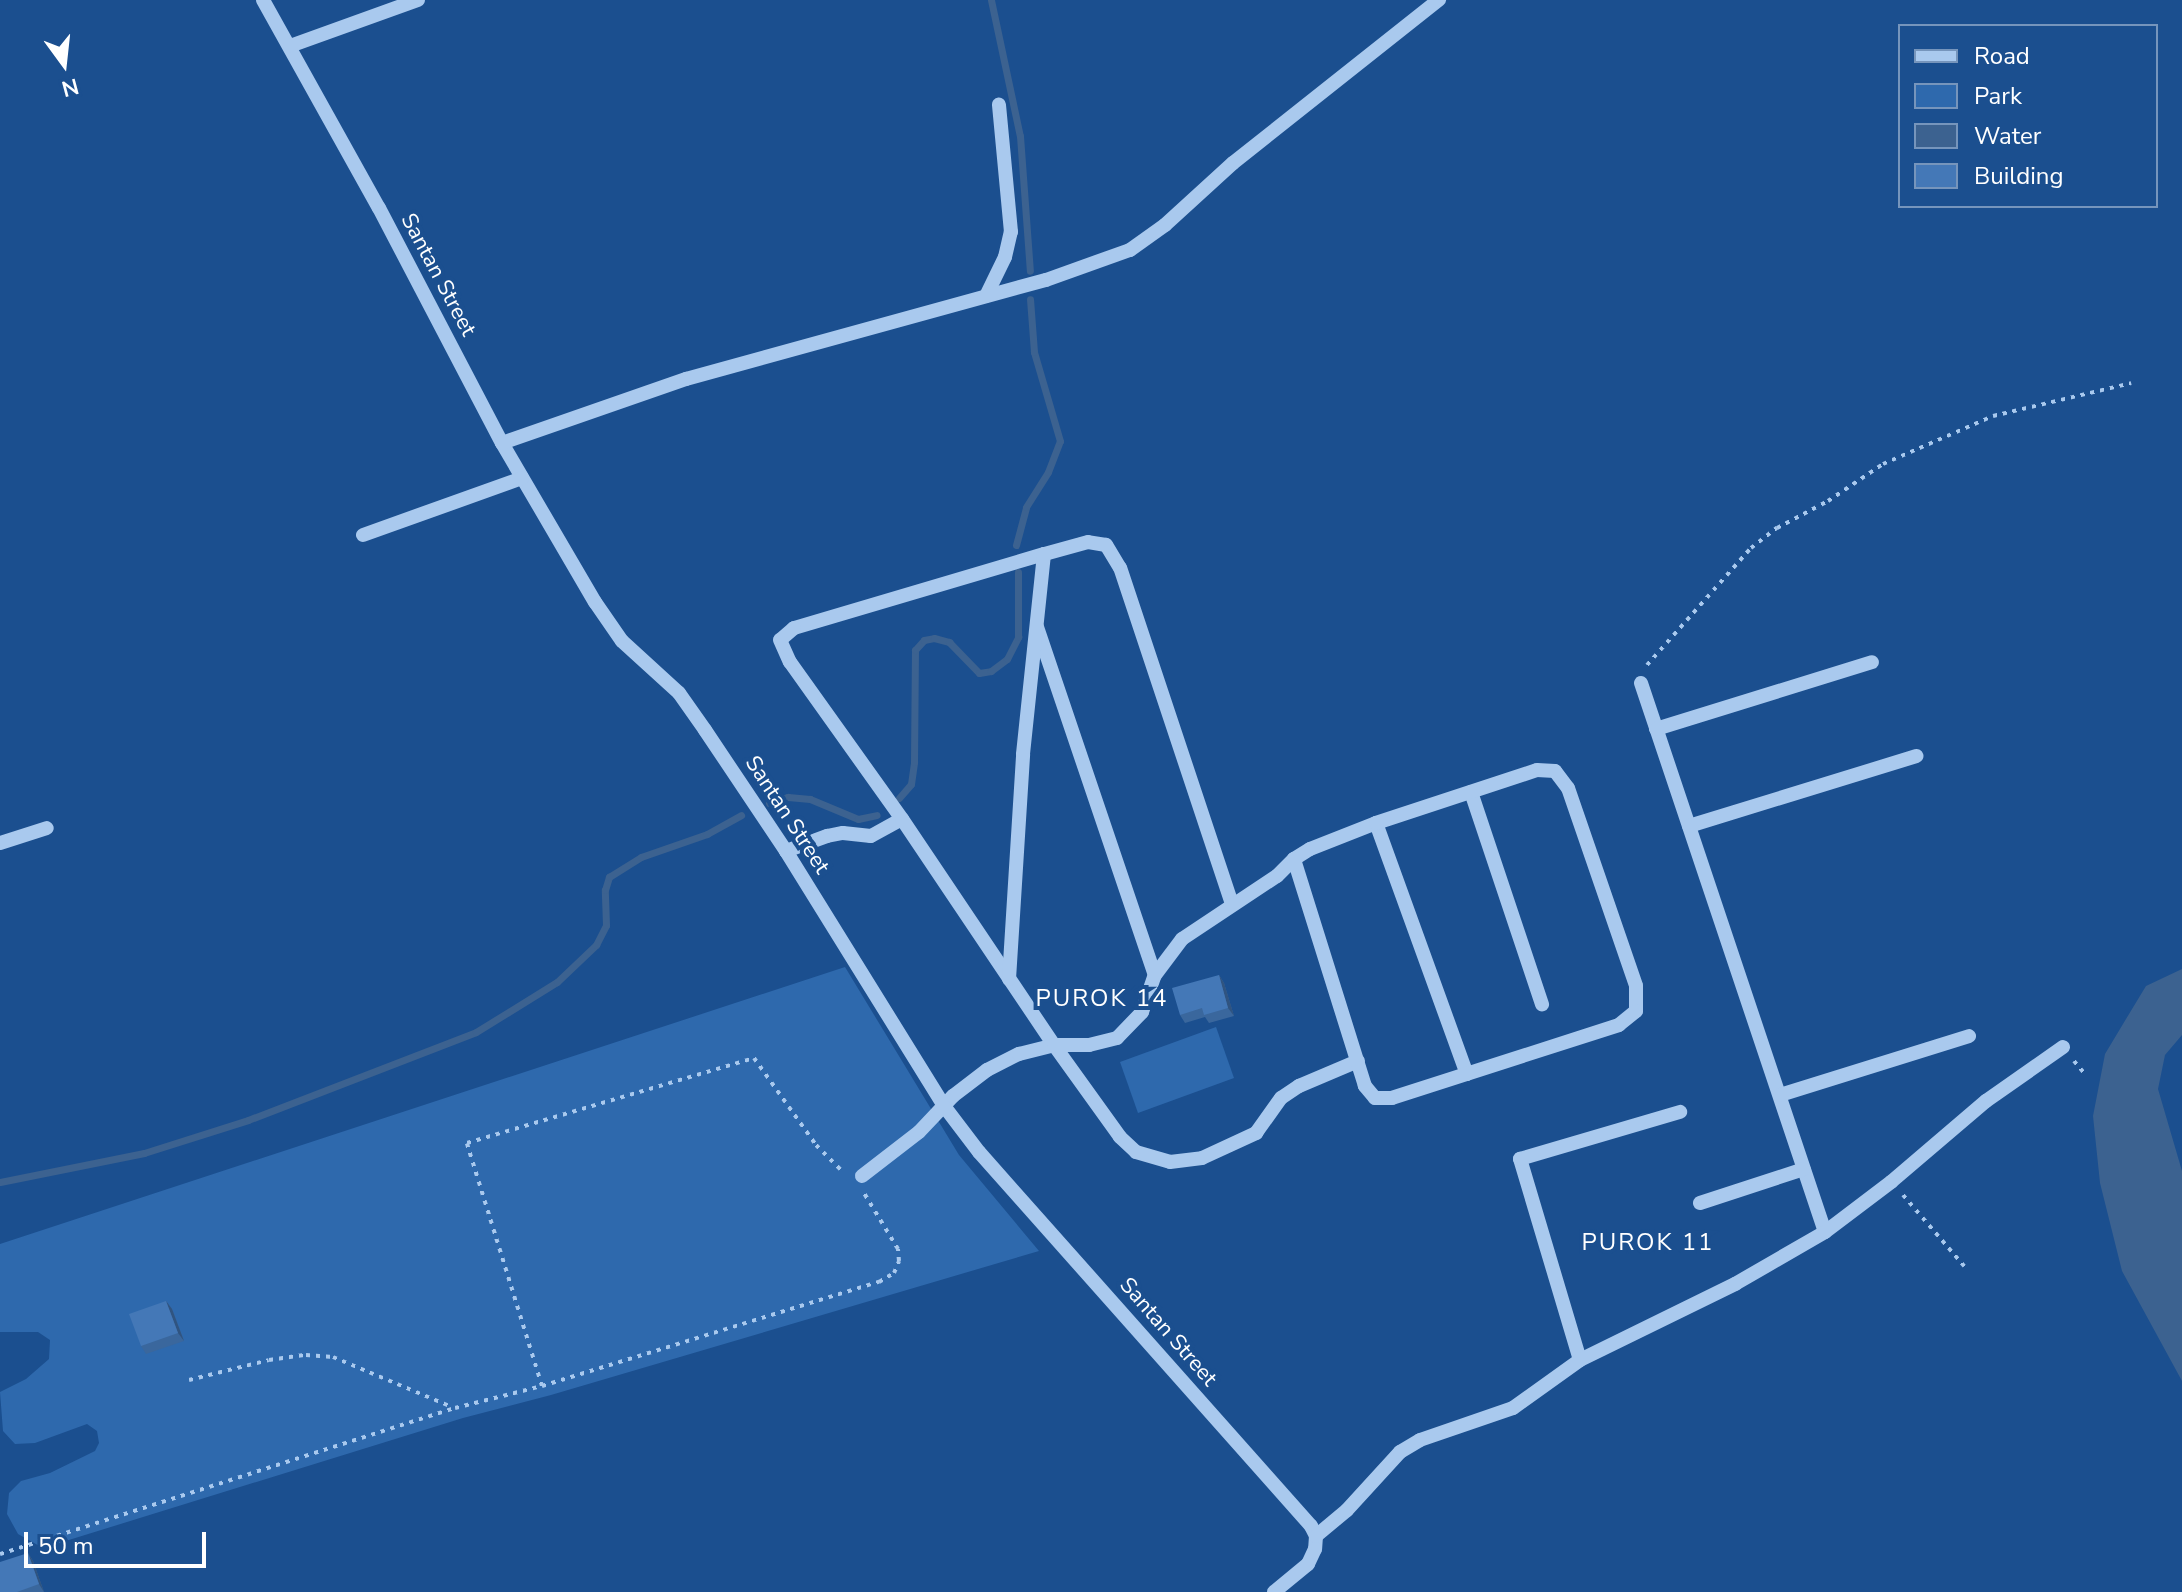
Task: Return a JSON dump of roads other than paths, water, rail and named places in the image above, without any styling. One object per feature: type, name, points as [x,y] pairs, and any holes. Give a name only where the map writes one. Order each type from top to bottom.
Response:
[{"type":"street","name":"Santan Street","points":[[263,0],[502,443],[622,641],[679,693],[786,851],[944,1106],[997,1173],[1300,1512],[1316,1536]]},
{"type":"street","points":[[290,46],[418,0]]},
{"type":"street","points":[[502,443],[686,379],[986,296],[1089,266],[1130,250],[1165,225],[1233,163],[1439,0]]},
{"type":"street","points":[[986,296],[1005,257],[1011,232],[999,105]]},
{"type":"street","points":[[363,535],[522,478]]},
{"type":"street","points":[[1232,904],[1112,550],[1100,542],[1088,542],[1044,554],[794,628],[780,640],[790,662],[902,819],[1054,1045],[1120,1137],[1136,1152],[1170,1162],[1202,1158],[1256,1133],[1281,1098],[1299,1086],[1358,1061]]},
{"type":"street","points":[[1009,979],[1016,842],[1044,554]]},
{"type":"street","points":[[1036,622],[1155,975]]},
{"type":"street","points":[[1656,729],[1872,662]]},
{"type":"street","points":[[1641,683],[1825,1232]]},
{"type":"street","points":[[1689,826],[1916,756]]},
{"type":"street","points":[[862,1176],[919,1132],[987,1070],[1019,1054],[1054,1045],[1089,1045],[1117,1038],[1142,1012],[1155,975],[1182,939],[1277,876],[1294,859],[1331,839],[1537,770],[1555,771],[1562,778],[1638,1000],[1636,1011],[1619,1025],[1382,1099],[1370,1093],[1358,1061],[1294,859]]},
{"type":"street","points":[[1471,792],[1542,1004]]},
{"type":"street","points":[[786,851],[843,833],[871,836],[902,819]]},
{"type":"street","points":[[1376,823],[1467,1074]]},
{"type":"street","points":[[0,843],[47,828]]},
{"type":"street","points":[[1780,1095],[1969,1036]]},
{"type":"street","points":[[1274,1592],[1308,1564],[1316,1536],[1347,1510],[1400,1452],[1420,1440],[1513,1408],[1580,1360],[1735,1284],[1825,1232],[1891,1182],[1986,1101],[2063,1047]]},
{"type":"street","points":[[1580,1360],[1520,1159],[1680,1112]]},
{"type":"street","points":[[1700,1203],[1804,1169]]},
{"type":"water","points":[[2182,969],[2182,1035],[2165,1055],[2158,1089],[2182,1171],[2182,1381],[2122,1271],[2100,1183],[2093,1116],[2105,1054],[2126,1019],[2146,986]]},
{"type":"waterway","points":[[991,0],[1020,136],[1030,271]]},
{"type":"waterway","points":[[1016,545],[1026,507],[1048,472],[1060,441],[1034,352],[1030,299]]},
{"type":"waterway","points":[[899,798],[911,784],[914,762],[915,650],[924,640],[934,638],[949,642],[979,673],[991,671],[1007,659],[1018,637],[1018,572]]},
{"type":"waterway","points":[[769,803],[788,797],[810,799],[858,819],[877,815]]},
{"type":"waterway","points":[[0,1182],[144,1153],[248,1120],[476,1032],[557,982],[596,945],[606,925],[605,890],[609,877],[641,857],[707,834],[741,815]]},
{"type":"district","name":"PUROK 14","points":[[1102,999]]},
{"type":"district","name":"PUROK 11","points":[[1648,1243]]}]
